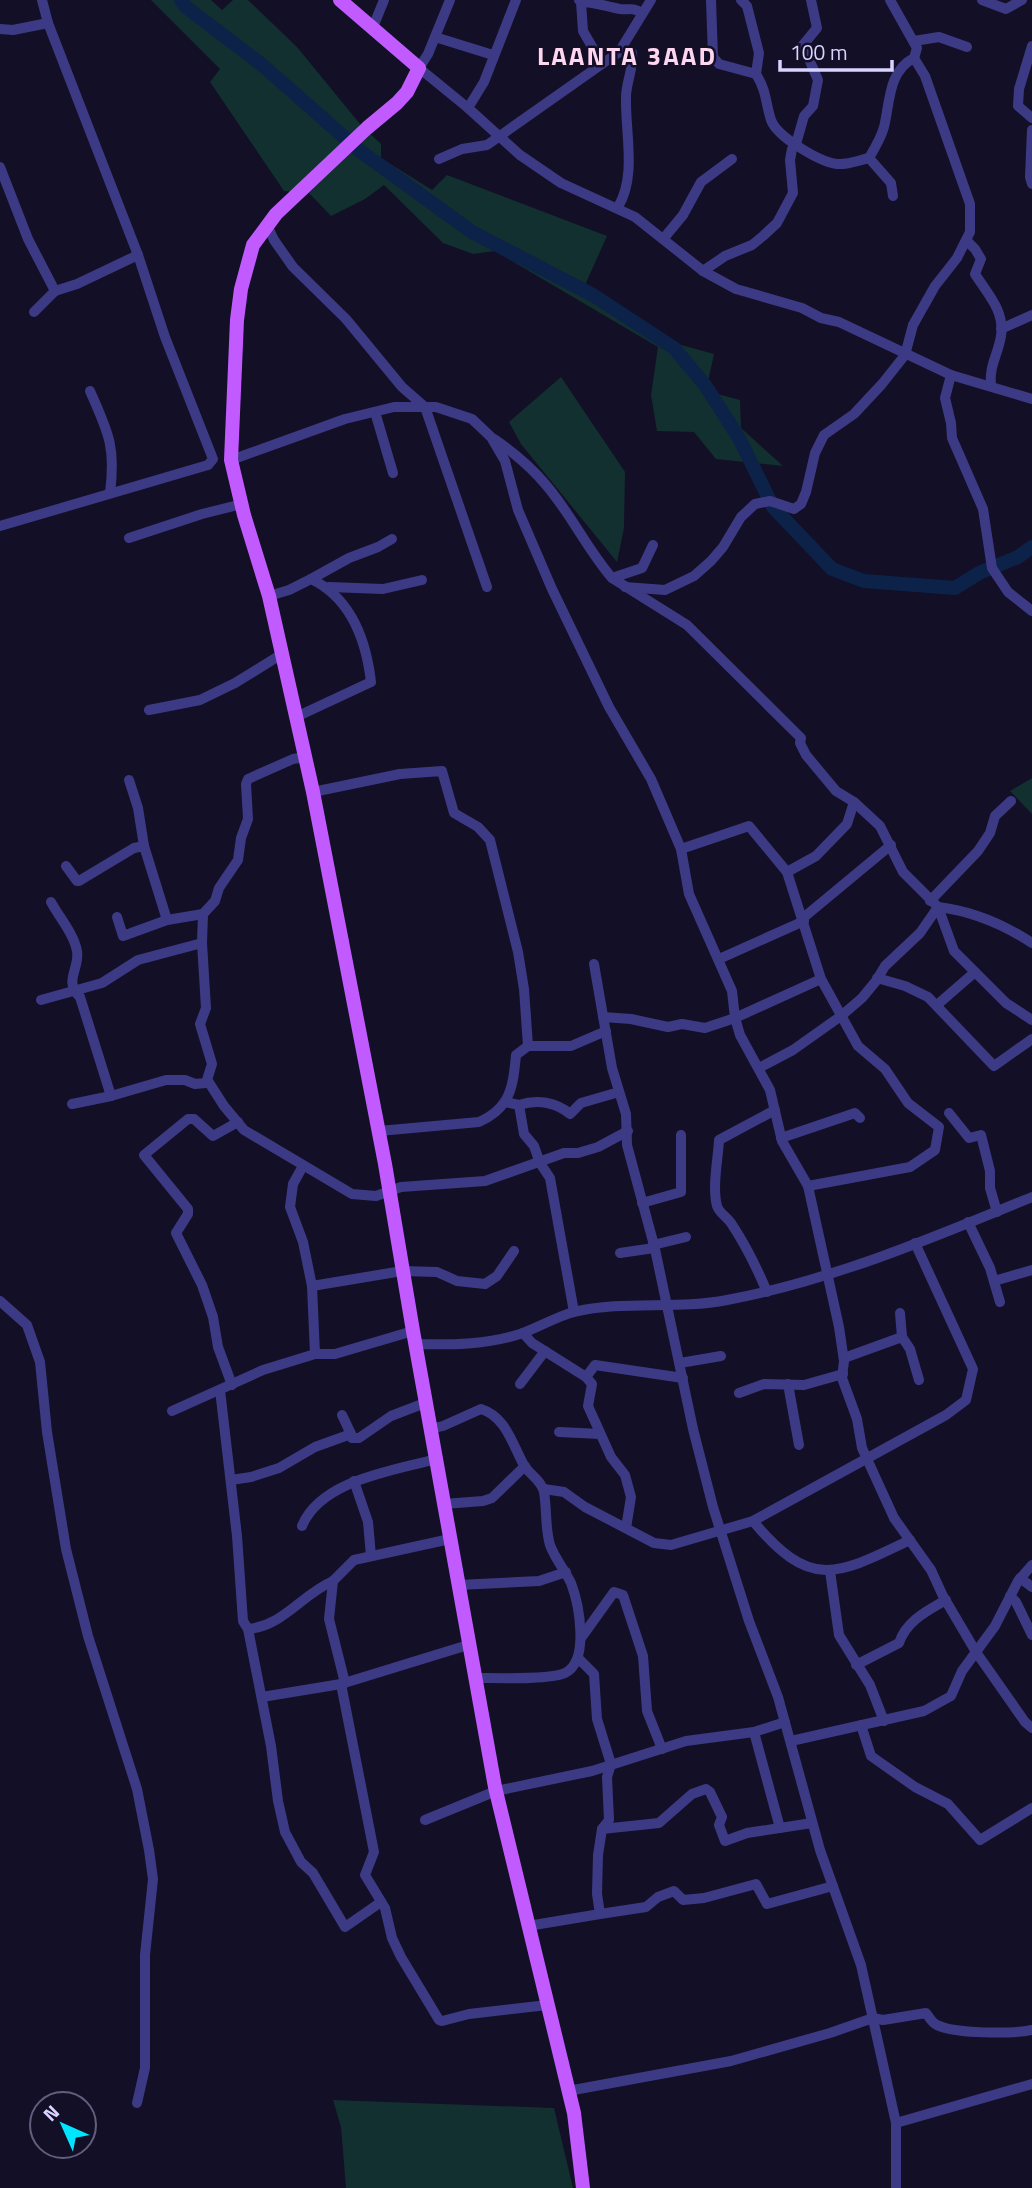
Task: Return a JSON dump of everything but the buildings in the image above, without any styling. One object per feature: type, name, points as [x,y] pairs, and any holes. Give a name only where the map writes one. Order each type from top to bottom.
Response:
[{"type":"main road","points":[[340,0],[376,20],[419,68],[407,92],[335,157],[267,225],[253,245],[241,289],[231,460],[269,596],[313,792],[379,1131],[425,1403],[496,1791],[574,2113],[583,2188]]},
{"type":"street","points":[[0,526],[208,465],[213,459],[48,23],[42,0]]},
{"type":"street","points":[[373,0],[376,20]]},
{"type":"street","points":[[376,20],[384,0]]},
{"type":"street","points":[[450,0],[419,68],[520,155],[561,183],[618,207],[664,238],[703,271],[736,289],[802,307],[821,318],[839,321],[951,375],[1032,399]]},
{"type":"street","points":[[468,108],[484,82],[516,0]]},
{"type":"street","points":[[439,159],[462,149],[487,145],[619,52],[651,0]]},
{"type":"street","points":[[710,0],[713,57],[719,64],[755,74],[765,89],[777,130],[823,160],[839,164],[869,158],[881,137],[892,86],[903,63],[914,58]]},
{"type":"street","points":[[741,0],[747,6],[759,53],[755,74]]},
{"type":"street","points":[[703,271],[725,256],[752,245],[777,223],[793,193],[790,160],[792,149],[804,116],[813,106],[818,80],[803,45],[817,28],[811,0]]},
{"type":"street","points":[[625,587],[665,590],[694,576],[710,561],[723,547],[741,517],[755,504],[770,501],[794,509],[801,504],[815,453],[824,435],[854,414],[883,384],[905,355],[913,326],[935,286],[967,241],[970,232],[970,204],[929,87],[914,58],[917,48],[890,0]]},
{"type":"street","points":[[982,0],[1006,9],[1022,0]]},
{"type":"street","points":[[603,64],[583,31],[580,1],[597,2],[622,9],[632,8],[642,13]]},
{"type":"street","points":[[0,29],[13,30],[48,23]]},
{"type":"street","points":[[435,37],[493,55]]},
{"type":"street","points":[[914,41],[939,37],[967,47]]},
{"type":"street","points":[[1032,46],[1018,89],[1018,106],[1032,118]]},
{"type":"street","points":[[618,207],[626,188],[626,94],[633,62],[632,53],[619,52]]},
{"type":"street","points":[[1032,131],[1032,184]]},
{"type":"street","points":[[869,158],[891,183],[893,196]]},
{"type":"street","points":[[664,238],[683,215],[701,182],[732,159]]},
{"type":"street","points":[[0,167],[28,239],[55,291]]},
{"type":"street","points":[[267,225],[293,267],[346,320],[402,387],[425,407],[488,587]]},
{"type":"street","points":[[967,241],[975,248],[981,260],[975,274],[997,307],[1001,329],[1002,335],[990,370],[991,385]]},
{"type":"street","points":[[34,312],[55,291],[87,280],[138,255]]},
{"type":"street","points":[[1001,329],[1032,315]]},
{"type":"street","points":[[951,375],[945,398],[953,438],[983,509],[992,568],[1008,592],[1032,611]]},
{"type":"street","points":[[90,391],[113,450],[110,493]]},
{"type":"street","points":[[231,460],[345,419],[394,407],[436,407],[472,419],[491,437],[517,455],[548,486],[595,558],[612,578],[687,625],[800,738],[806,755],[836,791],[854,802],[880,827],[903,873],[934,904],[954,951],[1006,1003],[1032,1020]]},
{"type":"street","points":[[375,412],[393,473]]},
{"type":"street","points":[[491,437],[505,461],[518,510],[552,589],[609,707],[651,779],[681,849],[689,894],[732,991],[740,1035],[769,1090],[781,1138],[808,1186],[844,1358],[842,1378],[857,1419],[862,1448],[894,1518],[931,1570],[976,1652],[1032,1728]]},
{"type":"street","points":[[129,538],[242,504]]},
{"type":"street","points":[[269,596],[289,590],[391,539]]},
{"type":"street","points":[[612,578],[642,568],[653,545]]},
{"type":"street","points":[[311,579],[329,587],[383,589],[422,580]]},
{"type":"street","points":[[296,717],[371,682],[360,628],[329,587]]},
{"type":"street","points":[[149,710],[200,700],[282,654]]},
{"type":"street","points":[[117,917],[123,936],[167,920],[203,914],[215,901],[219,888],[238,860],[241,838],[248,819],[248,779],[293,759],[305,757]]},
{"type":"street","points":[[313,792],[400,774],[442,771],[454,813],[478,827],[491,839],[518,953],[524,989],[528,1046]]},
{"type":"street","points":[[129,780],[138,808],[144,846],[167,920]]},
{"type":"street","points":[[759,1068],[793,1050],[862,998],[885,966],[920,933],[934,904],[978,851],[990,833],[995,816],[1011,801]]},
{"type":"street","points":[[787,872],[816,856],[847,824],[854,802]]},
{"type":"street","points":[[681,849],[749,826],[787,872],[821,979],[858,1046],[885,1069],[908,1103],[939,1127]]},
{"type":"street","points":[[719,959],[804,919],[891,845]]},
{"type":"street","points":[[66,866],[79,881],[135,848],[144,846]]},
{"type":"street","points":[[51,902],[76,945],[78,962],[72,970],[71,981],[74,991],[80,997],[111,1096]]},
{"type":"street","points":[[934,904],[996,922],[1032,943]]},
{"type":"street","points":[[203,914],[206,1008],[200,1024],[212,1064],[208,1081]]},
{"type":"street","points":[[41,1000],[102,983],[138,960],[202,943]]},
{"type":"street","points":[[594,964],[612,1068],[626,1114],[627,1145],[654,1247],[713,1507],[739,1592],[791,1741],[812,1823],[832,1886],[861,1965],[896,2123],[896,2188]]},
{"type":"street","points":[[937,1005],[975,972]]},
{"type":"street","points":[[877,978],[905,986],[928,997],[995,1066],[1032,1039]]},
{"type":"street","points":[[603,1017],[631,1018],[668,1027],[682,1024],[705,1028],[735,1018],[821,979]]},
{"type":"street","points":[[379,1131],[479,1122],[493,1116],[505,1102],[513,1084],[516,1055],[528,1046],[571,1046],[606,1031]]},
{"type":"street","points":[[72,1104],[166,1080],[185,1080],[195,1084],[208,1081]]},
{"type":"street","points":[[208,1081],[244,1130],[352,1194],[376,1196],[401,1187],[485,1181],[564,1153],[578,1153],[598,1147],[628,1131]]},
{"type":"street","points":[[505,1102],[519,1105],[526,1102],[558,1104],[570,1114],[581,1103],[619,1093]]},
{"type":"street","points":[[519,1105],[524,1133],[534,1146],[540,1163],[550,1178],[574,1312]]},
{"type":"street","points":[[767,1292],[755,1264],[734,1229],[718,1209],[716,1191],[719,1140],[775,1110]]},
{"type":"street","points":[[808,1186],[910,1167],[935,1150],[939,1127],[950,1111],[969,1138],[981,1135],[997,1212]]},
{"type":"street","points":[[781,1138],[839,1117],[855,1113],[860,1118]]},
{"type":"street","points":[[232,1385],[218,1347],[213,1317],[202,1285],[176,1233],[188,1214],[188,1209],[144,1155],[188,1119],[194,1119],[213,1136],[239,1122]]},
{"type":"street","points":[[642,1203],[681,1192],[681,1135]]},
{"type":"street","points":[[303,1166],[293,1184],[290,1207],[303,1242],[312,1286],[315,1354]]},
{"type":"street","points":[[172,1411],[263,1370],[315,1354],[335,1354],[414,1338],[459,1345],[523,1333],[574,1312],[665,1304],[694,1306],[767,1292],[827,1275],[1032,1197]]},
{"type":"street","points":[[968,1222],[1000,1302]]},
{"type":"street","points":[[620,1252],[654,1247],[686,1237]]},
{"type":"street","points":[[544,1489],[564,1492],[585,1507],[654,1544],[671,1545],[753,1521],[946,1415],[966,1400],[973,1369],[915,1243]]},
{"type":"street","points":[[312,1286],[402,1271],[436,1272],[457,1280],[485,1284],[497,1276],[514,1251]]},
{"type":"street","points":[[994,1282],[1032,1270]]},
{"type":"street","points":[[0,1301],[27,1325],[40,1362],[47,1432],[66,1549],[88,1636],[137,1788],[149,1850],[153,1879],[145,1955],[145,2068],[137,2103]]},
{"type":"street","points":[[900,1313],[902,1337],[910,1349],[919,1380]]},
{"type":"street","points":[[523,1333],[592,1384],[588,1406],[611,1457],[625,1475],[631,1497],[626,1528]]},
{"type":"street","points":[[844,1358],[902,1337]]},
{"type":"street","points":[[520,1384],[545,1350]]},
{"type":"street","points":[[680,1363],[721,1356]]},
{"type":"street","points":[[586,1377],[595,1365],[682,1378]]},
{"type":"street","points":[[739,1393],[764,1384],[804,1385],[843,1374]]},
{"type":"street","points":[[788,1384],[799,1445]]},
{"type":"street","points":[[220,1390],[243,1621],[248,1629],[262,1697],[285,1832],[345,1927],[381,1902]]},
{"type":"street","points":[[342,1415],[352,1438],[359,1438],[391,1416],[425,1403]]},
{"type":"street","points":[[430,1429],[481,1409],[490,1412],[514,1442],[525,1466],[544,1489],[551,1547],[572,1586],[581,1638],[579,1659],[566,1673],[475,1678]]},
{"type":"street","points":[[559,1432],[600,1434]]},
{"type":"street","points":[[231,1480],[251,1478],[279,1468],[314,1447],[351,1434]]},
{"type":"street","points":[[302,1526],[307,1515],[327,1495],[354,1482],[436,1459]]},
{"type":"street","points":[[443,1504],[492,1498],[525,1466]]},
{"type":"street","points":[[354,1482],[368,1522],[371,1556]]},
{"type":"street","points":[[753,1521],[763,1534],[802,1566],[830,1571],[858,1566],[910,1540]]},
{"type":"street","points":[[248,1629],[282,1617],[315,1589],[333,1581],[354,1560],[450,1539]]},
{"type":"street","points":[[791,1741],[924,1711],[951,1696],[962,1671],[995,1626],[1020,1578],[1032,1565]]},
{"type":"street","points":[[830,1571],[839,1635],[870,1685],[884,1721]]},
{"type":"street","points":[[458,1585],[539,1581],[566,1572]]},
{"type":"street","points":[[1020,1578],[1032,1587]]},
{"type":"street","points":[[333,1581],[329,1619],[374,1852],[365,1875],[381,1902],[392,1938],[439,2020],[547,2005]]},
{"type":"street","points":[[581,1638],[614,1592],[623,1595],[643,1656],[647,1711],[662,1749]]},
{"type":"street","points":[[1010,1596],[1016,1602],[1032,1635]]},
{"type":"street","points":[[856,1665],[899,1643],[902,1633],[919,1616],[946,1600]]},
{"type":"street","points":[[262,1697],[343,1683],[468,1645]]},
{"type":"street","points":[[579,1659],[594,1674],[597,1718],[611,1764],[607,1777],[609,1819],[602,1829],[597,1894],[600,1914]]},
{"type":"street","points":[[425,1820],[496,1791],[580,1774],[686,1741],[754,1732],[785,1722]]},
{"type":"street","points":[[861,1725],[871,1756],[915,1787],[948,1804],[979,1840],[1032,1808]]},
{"type":"street","points":[[754,1732],[780,1828]]},
{"type":"street","points":[[602,1829],[659,1823],[692,1794],[706,1789],[722,1817],[719,1825],[725,1841],[747,1833],[812,1823]]},
{"type":"street","points":[[528,1926],[646,1907],[658,1897],[674,1891],[683,1900],[704,1898],[756,1884],[767,1904],[832,1886]]},
{"type":"street","points":[[568,2091],[731,2061],[873,2018],[883,2020],[926,2013],[935,2025],[955,2029],[974,2032],[1032,2030]]},
{"type":"street","points":[[896,2123],[1032,2084]]},
{"type":"green space","points":[[151,0],[211,0],[222,10],[233,0],[248,0],[297,47],[360,124],[381,144],[381,158],[432,190],[447,175],[607,236],[585,285],[667,341],[714,354],[706,391],[740,400],[741,428],[783,466],[716,459],[694,432],[657,431],[651,395],[658,347],[495,251],[473,254],[443,243],[384,185],[365,199],[331,216],[309,193],[284,191],[210,82],[220,69]]},
{"type":"green space","points":[[561,377],[625,472],[624,528],[617,562],[521,444],[509,422]]},
{"type":"green space","points":[[1032,778],[1032,814],[1010,791]]},
{"type":"green space","points":[[333,2100],[554,2108],[573,2188],[346,2188],[341,2127]]},
{"type":"waterway","points":[[181,0],[186,7],[261,64],[360,151],[472,232],[593,295],[674,348],[705,385],[739,438],[773,507],[832,569],[864,581],[955,588],[979,573],[1018,557],[1032,547]]},
{"type":"district","name":"LAANTA 3AAD","points":[[627,56]]}]
